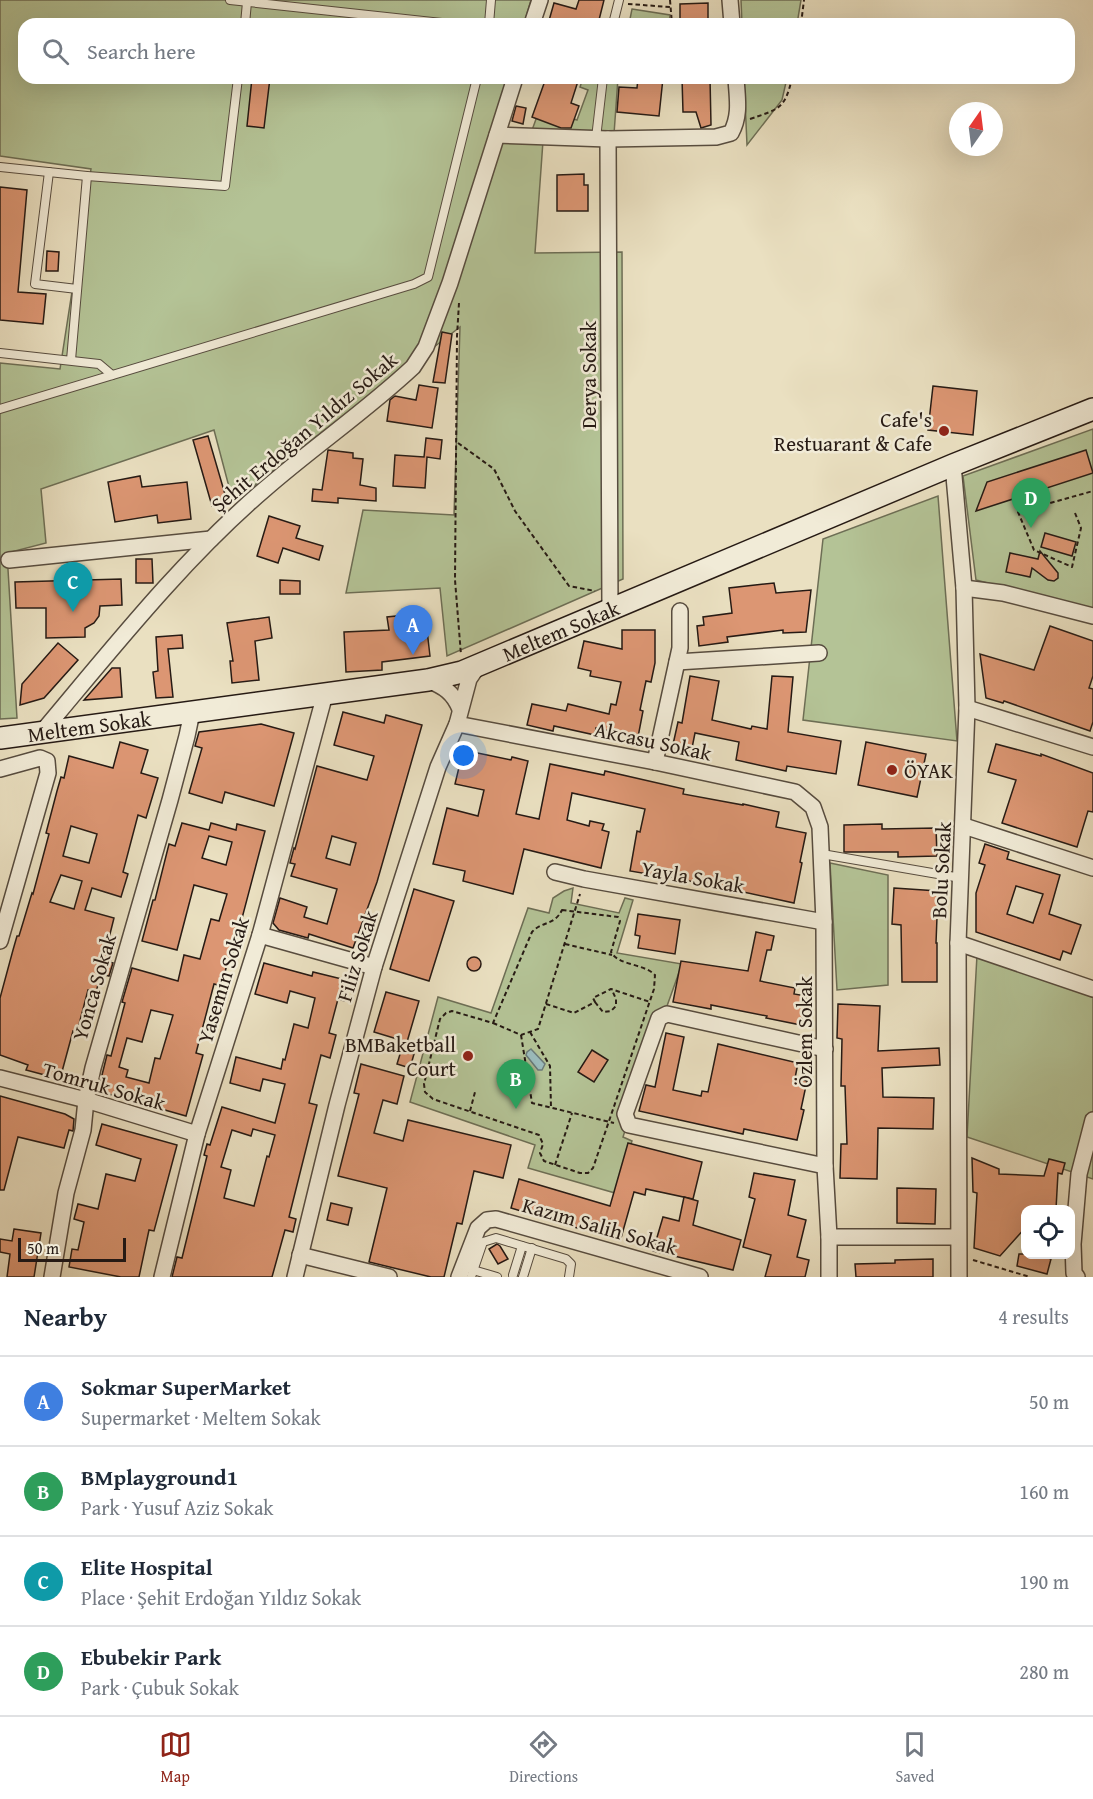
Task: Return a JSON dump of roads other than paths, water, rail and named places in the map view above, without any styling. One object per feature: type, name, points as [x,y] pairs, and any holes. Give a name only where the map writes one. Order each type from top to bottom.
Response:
[{"type":"main road","name":"Meltem Sokak","points":[[0,738],[428,680],[470,669],[610,603],[1093,409]]},
{"type":"street","points":[[534,18],[540,0]]},
{"type":"street","points":[[730,0],[732,18]]},
{"type":"street","name":"Şehit Erdoğan Yıldız Sokak","points":[[43,732],[111,650],[211,539],[265,489],[413,367],[426,347],[450,283],[513,84]]},
{"type":"street","points":[[497,135],[602,139],[716,137],[731,133],[736,123],[738,109],[736,84]]},
{"type":"street","name":"Derya Sokak","points":[[602,139],[610,603]]},
{"type":"street","name":"Bolu Sokak","points":[[953,465],[964,588],[967,708],[958,943],[959,1277]]},
{"type":"street","points":[[9,560],[211,539]]},
{"type":"street","points":[[964,588],[1003,593],[1093,616]]},
{"type":"street","points":[[655,762],[677,662],[681,628],[680,611]]},
{"type":"street","points":[[677,662],[819,653]]},
{"type":"street","name":"Filiz Sokak","points":[[295,1277],[374,967],[438,767],[458,717],[470,669]]},
{"type":"street","points":[[428,680],[445,688],[455,697],[458,717]]},
{"type":"street","name":"Yasemın Sokak","points":[[162,1277],[197,1134],[260,935],[325,694]]},
{"type":"street","points":[[967,708],[1093,747]]},
{"type":"street","name":"Yonca Sokak","points":[[52,1277],[66,1193],[83,1130],[86,1100],[100,1039],[192,712]]},
{"type":"street","name":"Akcasu Sokak","points":[[458,717],[795,792],[813,807],[820,827]]},
{"type":"street","points":[[0,769],[40,758],[47,761],[48,773],[0,941]]},
{"type":"street","points":[[964,826],[1093,868]]},
{"type":"street","name":"Özlem Sokak","points":[[820,827],[824,922],[825,1166],[829,1277]]},
{"type":"street","name":"Yayla Sokak","points":[[555,872],[824,922]]},
{"type":"street","points":[[260,935],[374,967]]},
{"type":"street","points":[[958,943],[1093,989]]},
{"type":"street","points":[[825,1049],[667,1014],[659,1018],[626,1114],[629,1125],[825,1166]]},
{"type":"street","name":"Tomruk Sokak","points":[[0,1078],[86,1100],[197,1134]]},
{"type":"street","points":[[1077,1277],[1074,1273],[1073,1244],[1079,1174],[1093,1120]]},
{"type":"street","name":"Kazım Salih Sokak","points":[[468,1275],[478,1228],[487,1220],[496,1219],[700,1277]]},
{"type":"street","points":[[829,1237],[958,1237]]},
{"type":"street","points":[[300,1255],[389,1277]]},
{"type":"lane","points":[[230,0],[395,18]]},
{"type":"lane","points":[[490,18],[491,0]]},
{"type":"lane","points":[[614,18],[619,0]]},
{"type":"lane","points":[[246,18],[247,2]]},
{"type":"lane","points":[[0,167],[225,186],[237,84]]},
{"type":"lane","points":[[0,409],[414,284],[428,277],[476,84]]},
{"type":"lane","points":[[602,139],[603,84]]},
{"type":"lane","points":[[49,172],[35,284],[78,289]]},
{"type":"lane","points":[[72,360],[87,176]]},
{"type":"lane","points":[[0,354],[99,364],[112,375]]},
{"type":"lane","points":[[822,854],[961,878]]},
{"type":"lane","points":[[497,1277],[468,1275],[483,1242],[496,1238],[566,1259],[570,1264],[569,1277]]},
{"type":"lane","points":[[516,1276],[522,1246]]},
{"type":"lane","points":[[516,1276],[532,1248]]},
{"type":"water","points":[[531,1049],[545,1064],[542,1070],[538,1070],[526,1055]]},
{"type":"place","name":"Cafe's Restuarant & Cafe","points":[[944,431]]},
{"type":"place","name":"Ebubekir Park","points":[[1031,528]]},
{"type":"place","name":"Elite Hospital","points":[[73,612]]},
{"type":"place","name":"Sokmar SuperMarket","points":[[413,655]]},
{"type":"place","name":"ÖYAK","points":[[892,770]]},
{"type":"place","name":"BMBaketball Court","points":[[468,1056]]},
{"type":"place","name":"BMplayground1","points":[[516,1109]]}]
